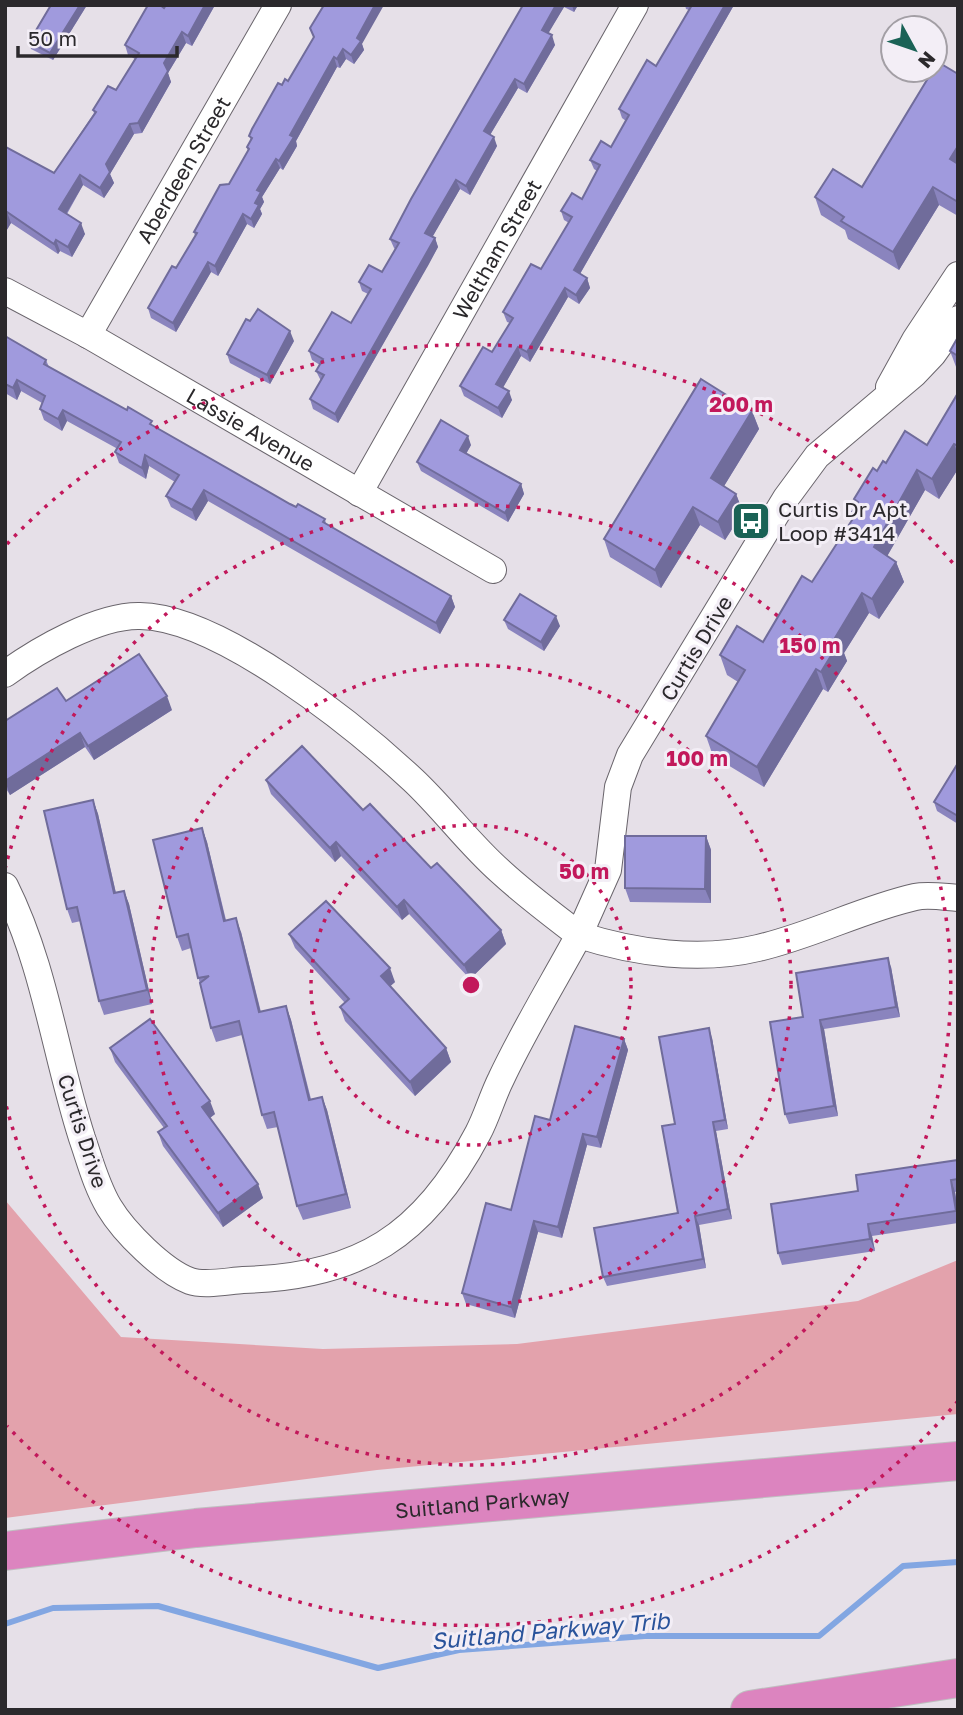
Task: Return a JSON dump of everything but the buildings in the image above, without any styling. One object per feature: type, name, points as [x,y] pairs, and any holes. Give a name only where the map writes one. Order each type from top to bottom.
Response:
[{"type":"highway","name":"Suitland Parkway","points":[[5,1551],[196,1528],[958,1461]]},
{"type":"highway","points":[[750,1710],[958,1678]]},
{"type":"street","name":"Aberdeen Street","points":[[88,335],[278,5]]},
{"type":"street","name":"Weltham Street","points":[[359,493],[635,5]]},
{"type":"street","name":"Curtis Drive","points":[[883,397],[915,340],[958,275]]},
{"type":"street","name":"Lassie Avenue","points":[[5,291],[88,335],[493,570]]},
{"type":"street","name":"Curtis Drive","points":[[5,886],[18,911],[41,981],[71,1105],[96,1179],[110,1208],[156,1259],[191,1282],[281,1279],[341,1267],[393,1239],[436,1201],[478,1132],[501,1079],[579,935],[608,870],[618,787],[631,755],[786,498],[817,456],[924,364],[958,319]]},
{"type":"street","points":[[5,674],[44,651],[117,618],[140,616],[161,619],[202,632],[291,683],[413,780],[499,871],[579,935],[609,945],[666,954],[720,953],[758,948],[917,897],[958,898]]},
{"type":"shaded area","points":[[5,1200],[121,1337],[323,1349],[517,1344],[858,1301],[958,1260],[958,1414],[377,1470],[5,1518]]},
{"type":"waterway","name":"Suitland Parkway Trib","points":[[5,1624],[53,1608],[158,1606],[378,1668],[459,1650],[645,1636],[819,1636],[903,1566],[958,1562]]},
{"type":"place","name":"Curtis Dr Apt Loop #3414","points":[[751,521]]}]
